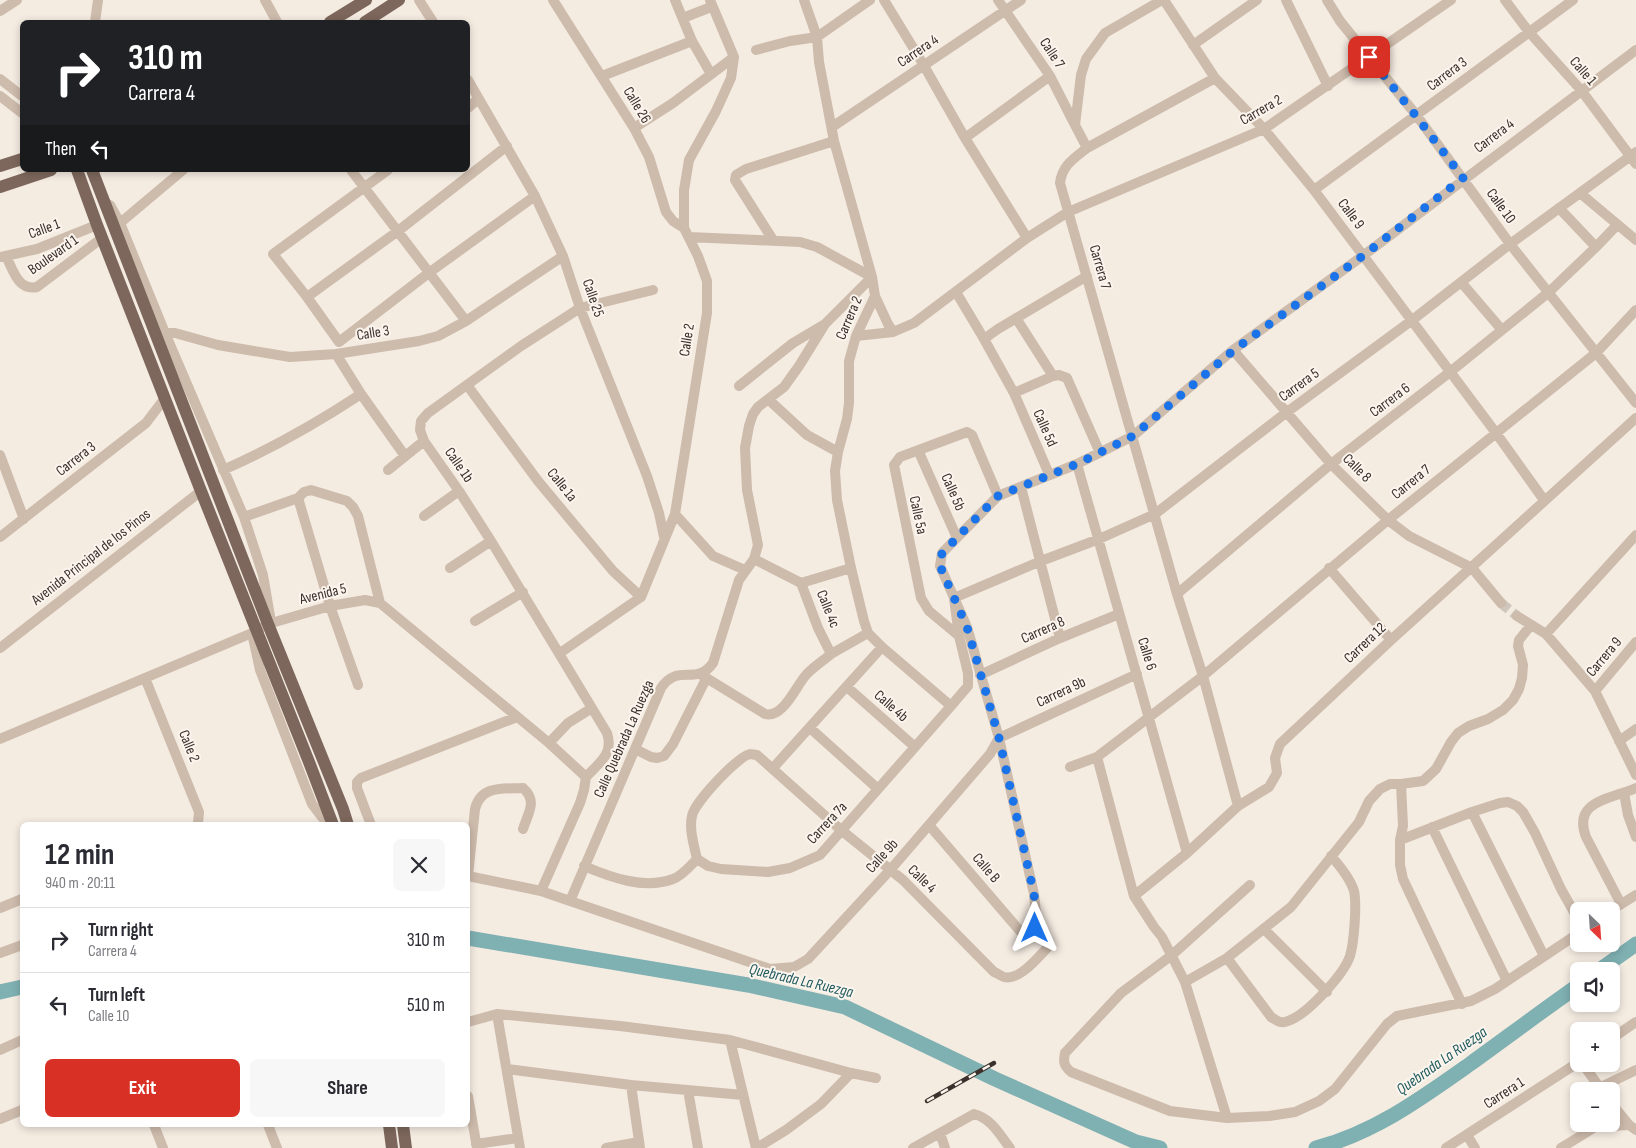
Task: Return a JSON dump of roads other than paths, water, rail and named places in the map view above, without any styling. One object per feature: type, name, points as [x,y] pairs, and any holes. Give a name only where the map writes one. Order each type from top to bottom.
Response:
[{"type":"main road","points":[[333,20],[366,0]]},
{"type":"main road","points":[[368,20],[399,0]]},
{"type":"main road","points":[[0,166],[20,161]]},
{"type":"main road","points":[[0,186],[45,172]]},
{"type":"main road","points":[[78,172],[201,491],[325,822]]},
{"type":"main road","points":[[92,172],[347,822]]},
{"type":"main road","points":[[389,1127],[392,1148]]},
{"type":"main road","points":[[403,1127],[405,1148]]},
{"type":"street","points":[[0,11],[17,0]]},
{"type":"street","points":[[94,20],[98,0]]},
{"type":"street","points":[[265,0],[276,20]]},
{"type":"street","points":[[419,0],[432,20]]},
{"type":"street","name":"Calle 26","points":[[553,0],[634,128],[649,157],[666,212],[686,232]]},
{"type":"street","points":[[675,0],[692,40],[711,74]]},
{"type":"street","name":"Carrera 2","points":[[804,0],[817,37],[819,62],[834,141],[872,277],[875,296],[856,336],[849,361],[847,419],[835,471],[837,500],[851,568],[868,633],[951,706]]},
{"type":"street","points":[[756,50],[790,41],[817,37],[870,0]]},
{"type":"street","points":[[884,0],[965,138],[1027,238]]},
{"type":"street","name":"Calle 7","points":[[998,0],[1050,76],[1075,125]]},
{"type":"street","name":"Carrera 4","points":[[832,127],[923,64],[1021,0]]},
{"type":"street","points":[[1163,0],[1105,33],[1086,59],[1081,75],[1075,125],[1087,148],[1215,78]]},
{"type":"street","name":"Calle 9","points":[[1163,0],[1215,78],[1264,129],[1314,190],[1544,500]]},
{"type":"street","points":[[1193,45],[1258,0]]},
{"type":"street","points":[[1286,0],[1328,86]]},
{"type":"street","name":"Calle 10","points":[[1327,0],[1340,21],[1416,116],[1510,244],[1636,403]]},
{"type":"street","name":"Carrera 2","points":[[856,336],[893,332],[914,323],[1027,238],[1068,212],[1264,129],[1451,0]]},
{"type":"street","name":"Calle 1","points":[[1505,0],[1530,32],[1581,90],[1634,157]]},
{"type":"street","name":"Carrera 3","points":[[1314,190],[1573,0]]},
{"type":"street","points":[[634,128],[673,103],[734,57],[711,3],[683,18]]},
{"type":"street","points":[[602,76],[692,40]]},
{"type":"street","name":"Carrera 4","points":[[958,538],[998,496],[1077,464],[1133,436],[1234,350],[1364,255],[1463,178],[1636,50]]},
{"type":"street","name":"Calle 2","points":[[641,597],[675,514],[707,312],[707,281],[686,232],[684,190],[689,160],[716,111],[731,78],[734,57]]},
{"type":"street","points":[[965,138],[1050,76]]},
{"type":"street","points":[[0,79],[20,94]]},
{"type":"street","name":"Calle 25","points":[[470,84],[535,196],[563,256],[580,308],[647,476],[659,513],[664,537]]},
{"type":"street","points":[[0,96],[20,111]]},
{"type":"street","points":[[470,106],[478,99]]},
{"type":"street","points":[[773,240],[735,180],[736,175],[746,169],[834,141]]},
{"type":"street","points":[[307,297],[507,146]]},
{"type":"street","name":"Carrera 7","points":[[1087,148],[1069,162],[1061,173],[1060,183],[1177,594],[1203,676],[1238,806]]},
{"type":"street","name":"Carrera 5","points":[[954,598],[1155,514],[1510,244],[1580,192],[1634,157]]},
{"type":"street","points":[[93,172],[120,223],[244,517],[263,575],[270,616],[268,624]]},
{"type":"street","points":[[120,223],[180,172]]},
{"type":"street","points":[[352,172],[466,321]]},
{"type":"street","points":[[385,172],[273,254],[339,342],[430,272],[535,196]]},
{"type":"street","points":[[1580,192],[1616,225],[1636,240]]},
{"type":"street","points":[[1559,208],[1596,247]]},
{"type":"street","name":"Calle 1","points":[[3,256],[37,249],[97,224]]},
{"type":"street","name":"Carrera 6","points":[[1177,594],[1331,464],[1450,372],[1548,292],[1596,247],[1616,225]]},
{"type":"street","points":[[686,232],[800,242],[817,247],[872,277],[824,324],[793,343],[739,386]]},
{"type":"street","name":"Boulevard 1","points":[[3,256],[24,287],[37,287],[102,238]]},
{"type":"street","name":"Calle 3","points":[[165,333],[175,333],[218,345],[290,356],[336,354],[419,341],[438,336],[466,321],[563,256]]},
{"type":"street","points":[[984,339],[1087,276]]},
{"type":"street","points":[[1461,282],[1502,330]]},
{"type":"street","name":"Calle 1b","points":[[586,777],[609,750],[610,743],[607,733],[523,592],[424,441],[420,430],[421,421],[428,413],[521,346],[580,308],[653,290]]},
{"type":"street","name":"Calle 5d","points":[[956,292],[1014,393],[1049,474]]},
{"type":"street","points":[[875,296],[893,332]]},
{"type":"street","name":"Carrera 7","points":[[1070,767],[1097,757],[1203,676],[1329,568],[1596,353],[1636,310]]},
{"type":"street","points":[[1016,318],[1053,376]]},
{"type":"street","points":[[635,749],[652,757],[664,756],[673,744],[703,677],[713,663],[739,580],[754,559],[758,545],[747,490],[745,448],[753,414],[758,407],[784,387],[824,324]]},
{"type":"street","name":"Calle 8","points":[[1234,350],[1331,464],[1388,520],[1410,536],[1472,568],[1500,603]]},
{"type":"street","points":[[336,354],[361,394],[405,456]]},
{"type":"street","points":[[1014,393],[1053,376],[1059,375],[1067,378],[1100,453]]},
{"type":"street","name":"Calle 1a","points":[[467,385],[538,481],[613,571],[641,597]]},
{"type":"street","points":[[223,470],[335,412],[361,394]]},
{"type":"street","name":"Carrera 3","points":[[0,537],[146,423],[165,398]]},
{"type":"street","points":[[769,400],[807,435],[838,452]]},
{"type":"street","name":"Carrera 12","points":[[1134,896],[1187,853],[1238,806],[1269,787],[1277,773],[1275,758],[1280,744],[1391,640],[1636,418]]},
{"type":"street","name":"Calle 5a","points":[[959,636],[929,612],[921,598],[894,466],[900,457],[967,432],[972,435],[998,496]]},
{"type":"street","points":[[388,470],[424,441]]},
{"type":"street","name":"Calle 5b","points":[[918,450],[958,538]]},
{"type":"street","points":[[0,455],[3,472],[24,518]]},
{"type":"street","name":"Calle 6","points":[[1077,464],[1187,853]]},
{"type":"street","points":[[1021,487],[1060,638]]},
{"type":"street","points":[[244,517],[298,498],[304,492],[311,490],[347,501],[358,516],[380,603],[586,777],[580,803],[541,892]]},
{"type":"street","name":"Avenida Principal de los Pinos","points":[[0,648],[201,491]]},
{"type":"street","points":[[424,516],[459,492]]},
{"type":"street","points":[[298,498],[330,606],[358,685]]},
{"type":"street","points":[[675,514],[713,556],[745,570]]},
{"type":"street","points":[[958,538],[942,553],[940,566],[967,627],[999,738]]},
{"type":"street","points":[[450,568],[491,542]]},
{"type":"street","points":[[1546,634],[1634,543]]},
{"type":"street","points":[[754,559],[801,583]]},
{"type":"street","name":"Calle 4c","points":[[851,568],[801,583],[818,628],[831,654],[868,633]]},
{"type":"street","points":[[1329,568],[1391,640]]},
{"type":"street","points":[[475,621],[523,592]]},
{"type":"street","points":[[560,653],[641,597]]},
{"type":"street","name":"Carrera 7a","points":[[697,859],[708,866],[721,869],[768,872],[790,868],[820,855],[968,686],[969,680],[959,636],[954,598]]},
{"type":"street","name":"Avenida 5","points":[[0,739],[254,632],[268,624],[330,606],[365,600],[380,603]]},
{"type":"street","name":"Carrera 8","points":[[980,675],[1060,638],[1119,614]]},
{"type":"street","points":[[1518,616],[1546,634],[1594,691],[1636,775]]},
{"type":"street","points":[[1185,982],[1227,958],[1291,908],[1359,822],[1369,800],[1380,789],[1390,784],[1423,781],[1436,769],[1451,742],[1458,734],[1469,726],[1488,719],[1503,710],[1513,700],[1522,678],[1523,665],[1518,646],[1519,640],[1531,625]]},
{"type":"street","name":"Carrera 9","points":[[1594,691],[1636,642]]},
{"type":"street","points":[[584,866],[629,882],[657,882],[673,879],[697,859],[691,828],[692,814],[698,802],[718,780],[742,758],[750,754],[758,755],[773,768],[882,647]]},
{"type":"street","points":[[703,677],[770,716],[782,709],[807,673],[831,654]]},
{"type":"street","name":"Carrera 9b","points":[[999,738],[1137,674]]},
{"type":"street","name":"Calle Quebrada La Ruezga","points":[[570,901],[662,688],[668,679],[674,675],[703,677]]},
{"type":"street","name":"Calle 2","points":[[145,678],[199,812],[198,822]]},
{"type":"street","name":"Calle 4b","points":[[847,687],[915,747]]},
{"type":"street","points":[[549,744],[568,723],[592,708]]},
{"type":"street","points":[[370,822],[357,788],[357,782],[361,778],[517,717]]},
{"type":"street","points":[[810,728],[878,789]]},
{"type":"street","points":[[1619,741],[1636,729]]},
{"type":"street","name":"Calle 9b","points":[[570,901],[770,970],[794,967],[808,959],[891,870],[990,754],[999,738]]},
{"type":"street","name":"Calle B","points":[[929,825],[1020,931],[1032,932],[1037,924],[1034,894],[999,738]]},
{"type":"street","points":[[1097,757],[1134,896],[1162,937],[1185,982],[1227,1118]]},
{"type":"street","name":"Calle 4","points":[[773,768],[841,830],[891,870],[994,972],[1005,978],[1014,977],[1024,972],[1049,946]]},
{"type":"street","points":[[1401,784],[1403,826],[1400,840],[1400,865],[1403,879],[1462,1004]]},
{"type":"street","points":[[470,857],[475,809],[477,800],[482,795],[492,790],[523,788],[529,794],[532,802],[523,829]]},
{"type":"street","points":[[1619,902],[1582,827],[1585,814],[1596,802],[1636,788]]},
{"type":"street","points":[[1624,793],[1628,815],[1636,837]]},
{"type":"street","points":[[1400,840],[1472,812],[1508,802],[1517,806],[1523,812],[1570,904]]},
{"type":"street","points":[[1472,812],[1544,956]]},
{"type":"street","points":[[1432,827],[1507,981]]},
{"type":"street","points":[[1227,958],[1271,1017],[1278,1022],[1287,1022],[1298,1017],[1327,992],[1350,957],[1354,930],[1354,892],[1350,881],[1331,856]]},
{"type":"street","points":[[470,876],[541,892],[570,901]]},
{"type":"street","points":[[1250,885],[1172,955],[1121,992],[1064,1053],[1065,1067],[1071,1072],[1170,1111],[1227,1118],[1269,1116],[1295,1112],[1318,1101],[1335,1089],[1387,1024],[1397,1016],[1462,1004],[1495,989],[1570,939]]},
{"type":"street","points":[[1620,904],[1636,895]]},
{"type":"street","points":[[0,908],[20,900]]},
{"type":"street","points":[[1264,929],[1327,992]]},
{"type":"street","points":[[0,953],[20,946]]},
{"type":"street","points":[[470,1107],[477,1146],[519,1143],[497,1014]]},
{"type":"street","points":[[470,1021],[497,1014],[620,1026],[730,1040],[876,1078]]},
{"type":"street","points":[[1620,1033],[1636,1022]]},
{"type":"street","points":[[730,1040],[756,1148],[786,1130],[821,1104],[851,1073]]},
{"type":"street","points":[[0,1050],[20,1041]]},
{"type":"street","name":"Carrera 1","points":[[1446,1148],[1570,1068]]},
{"type":"street","points":[[507,1069],[632,1085],[743,1095]]},
{"type":"street","points":[[1614,1082],[1636,1070]]},
{"type":"street","points":[[606,1148],[639,1145],[632,1085]]},
{"type":"street","points":[[688,1090],[698,1148]]},
{"type":"street","points":[[0,1119],[20,1111]]},
{"type":"street","points":[[913,1148],[974,1114],[982,1116],[989,1122],[1010,1148]]},
{"type":"street","points":[[1620,1114],[1632,1128]]},
{"type":"street","points":[[155,1127],[163,1148]]},
{"type":"street","points":[[269,1127],[276,1148]]},
{"type":"street","points":[[1561,1148],[1595,1127],[1632,1128]]},
{"type":"street","points":[[940,1132],[945,1148]]},
{"type":"street","points":[[1467,1135],[1475,1148]]},
{"type":"waterway","name":"Quebrada La Ruezga","points":[[470,938],[748,985],[845,1007],[995,1079],[1136,1142],[1160,1148]]},
{"type":"waterway","name":"Quebrada La Ruezga","points":[[1611,962],[1636,944]]},
{"type":"waterway","name":"Quebrada La Ruezga","points":[[0,992],[20,987]]},
{"type":"waterway","name":"Quebrada La Ruezga","points":[[1316,1148],[1378,1124],[1415,1102],[1570,992]]},
{"type":"tunnel","points":[[1501,603],[1517,616]]},
{"type":"railway","points":[[927,1101],[994,1063]]}]
